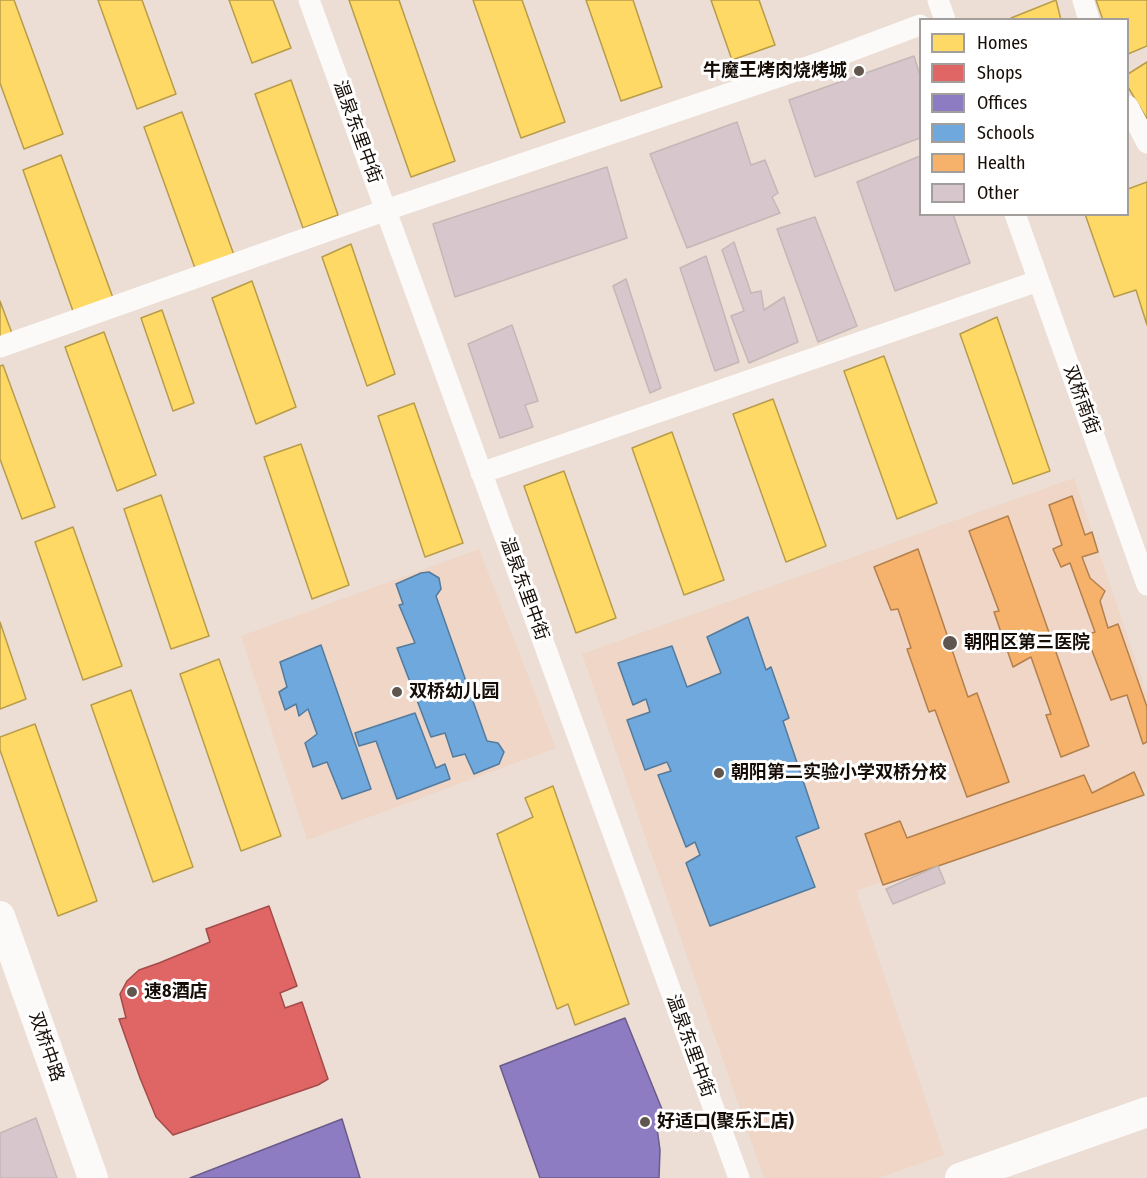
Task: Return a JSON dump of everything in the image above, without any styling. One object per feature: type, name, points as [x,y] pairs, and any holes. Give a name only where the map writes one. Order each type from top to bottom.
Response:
[{"type":"street","name":"温泉东里中街","points":[[309,0],[739,1178]]},
{"type":"street","points":[[1083,0],[1088,18]]},
{"type":"street","points":[[0,348],[386,211],[819,63],[919,26]]},
{"type":"street","points":[[1129,108],[1147,143]]},
{"type":"street","name":"双桥南街","points":[[1016,216],[1147,585]]},
{"type":"street","points":[[482,473],[1038,280]]},
{"type":"street","name":"双桥中路","points":[[0,916],[93,1178]]},
{"type":"street","points":[[960,1178],[1147,1112]]},
{"type":"shaded area","points":[[1074,478],[1147,694],[1147,787],[856,891],[944,1155],[878,1178],[764,1178],[582,654]]},
{"type":"shaded area","name":"双桥幼儿园","points":[[479,549],[556,748],[307,840],[241,636]]},
{"type":"building: Homes","points":[[0,0],[14,0],[63,134],[24,149],[0,83]]},
{"type":"building: Homes","points":[[98,0],[142,0],[176,94],[137,109]]},
{"type":"building: Homes","points":[[229,0],[273,0],[291,48],[252,63]]},
{"type":"building: Homes","points":[[349,0],[399,0],[455,161],[411,177]]},
{"type":"building: Homes","points":[[473,0],[522,0],[565,122],[521,138]]},
{"type":"building: Homes","points":[[586,0],[633,0],[662,87],[621,101]]},
{"type":"building: Homes","points":[[711,0],[759,0],[775,45],[732,60]]},
{"type":"building: Homes","points":[[1056,0],[1060,18],[1011,18]]},
{"type":"building: Homes","points":[[1096,0],[1147,0],[1147,46],[1129,54],[1129,18],[1102,18]]},
{"type":"building: Homes","points":[[1147,62],[1147,119],[1129,89],[1129,73]]},
{"type":"building: Homes","points":[[291,80],[338,215],[303,228],[255,94]]},
{"type":"building: Homes","points":[[182,112],[234,255],[196,271],[144,127]]},
{"type":"building: Homes","points":[[61,155],[113,298],[74,314],[23,170]]},
{"type":"building: Homes","points":[[1147,182],[1147,325],[1136,290],[1114,297],[1086,216],[1129,216],[1129,189]]},
{"type":"building: Homes","points":[[351,244],[395,374],[367,386],[322,257]]},
{"type":"building: Homes","points":[[252,281],[296,407],[256,424],[212,298]]},
{"type":"building: Homes","points":[[0,301],[13,336],[0,342]]},
{"type":"building: Homes","points":[[162,310],[194,403],[173,411],[141,318]]},
{"type":"building: Homes","points":[[997,317],[1050,471],[1013,484],[960,334]]},
{"type":"building: Homes","points":[[104,332],[156,475],[117,491],[65,347]]},
{"type":"building: Homes","points":[[884,356],[937,503],[897,519],[844,371]]},
{"type":"building: Homes","points":[[3,365],[55,507],[22,519],[0,459],[0,366]]},
{"type":"building: Homes","points":[[773,399],[826,546],[786,562],[733,414]]},
{"type":"building: Homes","points":[[414,403],[463,543],[425,557],[378,416]]},
{"type":"building: Homes","points":[[672,432],[724,580],[684,595],[632,448]]},
{"type":"building: Homes","points":[[301,444],[349,585],[312,599],[264,457]]},
{"type":"building: Homes","points":[[564,471],[616,618],[576,633],[524,486]]},
{"type":"building: Homes","points":[[161,495],[209,636],[171,649],[124,509]]},
{"type":"building: Homes","points":[[73,527],[122,666],[83,680],[35,542]]},
{"type":"building: Homes","points":[[0,622],[26,699],[0,709]]},
{"type":"building: Homes","points":[[219,659],[281,836],[241,851],[180,674]]},
{"type":"building: Homes","points":[[131,690],[193,867],[153,882],[91,705]]},
{"type":"building: Homes","points":[[35,724],[97,901],[58,916],[0,750],[0,737]]},
{"type":"building: Homes","points":[[553,786],[629,1004],[575,1025],[568,1004],[557,1009],[497,834],[533,817],[525,798]]},
{"type":"building: Shops","points":[[269,906],[297,986],[280,993],[285,1008],[302,1002],[328,1079],[318,1085],[173,1135],[156,1117],[140,1078],[119,1019],[126,1018],[120,994],[127,981],[139,970],[210,942],[206,929]]},
{"type":"building: Offices","points":[[625,1018],[668,1124],[657,1128],[660,1150],[659,1178],[540,1178],[500,1066]]},
{"type":"building: Offices","points":[[342,1119],[360,1178],[190,1178],[270,1147]]},
{"type":"building: Schools","points":[[429,572],[439,578],[441,589],[436,596],[487,741],[498,743],[504,752],[499,764],[474,774],[465,754],[453,757],[445,733],[431,737],[397,648],[415,643],[399,605],[403,604],[396,584]]},
{"type":"building: Schools","points":[[748,617],[766,670],[771,667],[789,718],[783,721],[819,828],[796,837],[815,887],[710,926],[686,863],[700,855],[695,842],[686,847],[658,775],[671,771],[667,762],[645,770],[627,720],[650,712],[646,699],[633,705],[618,663],[672,646],[687,687],[721,673],[707,637]]},
{"type":"building: Schools","points":[[321,645],[371,789],[342,799],[327,762],[313,767],[305,743],[317,734],[308,709],[299,716],[296,704],[285,710],[279,692],[287,687],[280,662]]},
{"type":"building: Schools","points":[[415,713],[436,768],[445,764],[450,779],[397,799],[376,741],[359,746],[355,733]]},
{"type":"building: Health","points":[[1072,496],[1085,535],[1092,532],[1098,552],[1082,557],[1090,578],[1105,591],[1100,601],[1108,628],[1118,624],[1147,707],[1147,742],[1143,744],[1127,695],[1111,700],[1086,635],[1095,632],[1070,563],[1061,567],[1053,549],[1062,545],[1049,505]]},
{"type":"building: Health","points":[[1008,516],[1089,746],[1061,757],[1046,715],[1051,714],[1031,657],[1013,667],[994,612],[999,611],[969,531]]},
{"type":"building: Health","points":[[918,549],[968,697],[977,693],[1009,782],[967,797],[935,710],[929,712],[907,649],[911,648],[898,609],[891,610],[874,567]]},
{"type":"building: Health","points":[[1134,772],[1144,795],[883,885],[865,834],[900,821],[907,838],[1084,775],[1092,793]]},
{"type":"building: Other","points":[[914,56],[919,73],[919,138],[815,177],[789,100]]},
{"type":"building: Other","points":[[737,122],[751,165],[765,160],[778,193],[772,197],[780,213],[687,248],[650,154]]},
{"type":"building: Other","points":[[919,156],[919,216],[954,216],[970,263],[895,291],[857,182]]},
{"type":"building: Other","points":[[607,167],[627,238],[455,297],[433,224]]},
{"type":"building: Other","points":[[815,217],[857,326],[818,342],[777,229]]},
{"type":"building: Other","points":[[734,242],[751,293],[761,291],[764,310],[784,297],[798,342],[749,363],[731,316],[744,311],[722,250]]},
{"type":"building: Other","points":[[706,256],[739,362],[715,371],[680,268]]},
{"type":"building: Other","points":[[626,279],[661,388],[650,393],[613,286]]},
{"type":"building: Other","points":[[512,325],[538,401],[525,405],[533,427],[500,438],[468,344]]},
{"type":"building: Other","points":[[938,866],[945,883],[893,904],[886,889]]},
{"type":"building: Other","points":[[36,1118],[57,1178],[0,1178],[0,1133]]},
{"type":"place","name":"牛魔王烤肉烧烤城","points":[[859,71]]},
{"type":"place","name":"朝阳区第三医院","points":[[950,643]]},
{"type":"place","name":"双桥幼儿园","points":[[397,692]]},
{"type":"place","name":"朝阳第二实验小学双桥分校","points":[[719,773]]},
{"type":"place","name":"速8酒店","points":[[132,992]]},
{"type":"place","name":"好适口(聚乐汇店)","points":[[645,1122]]}]
